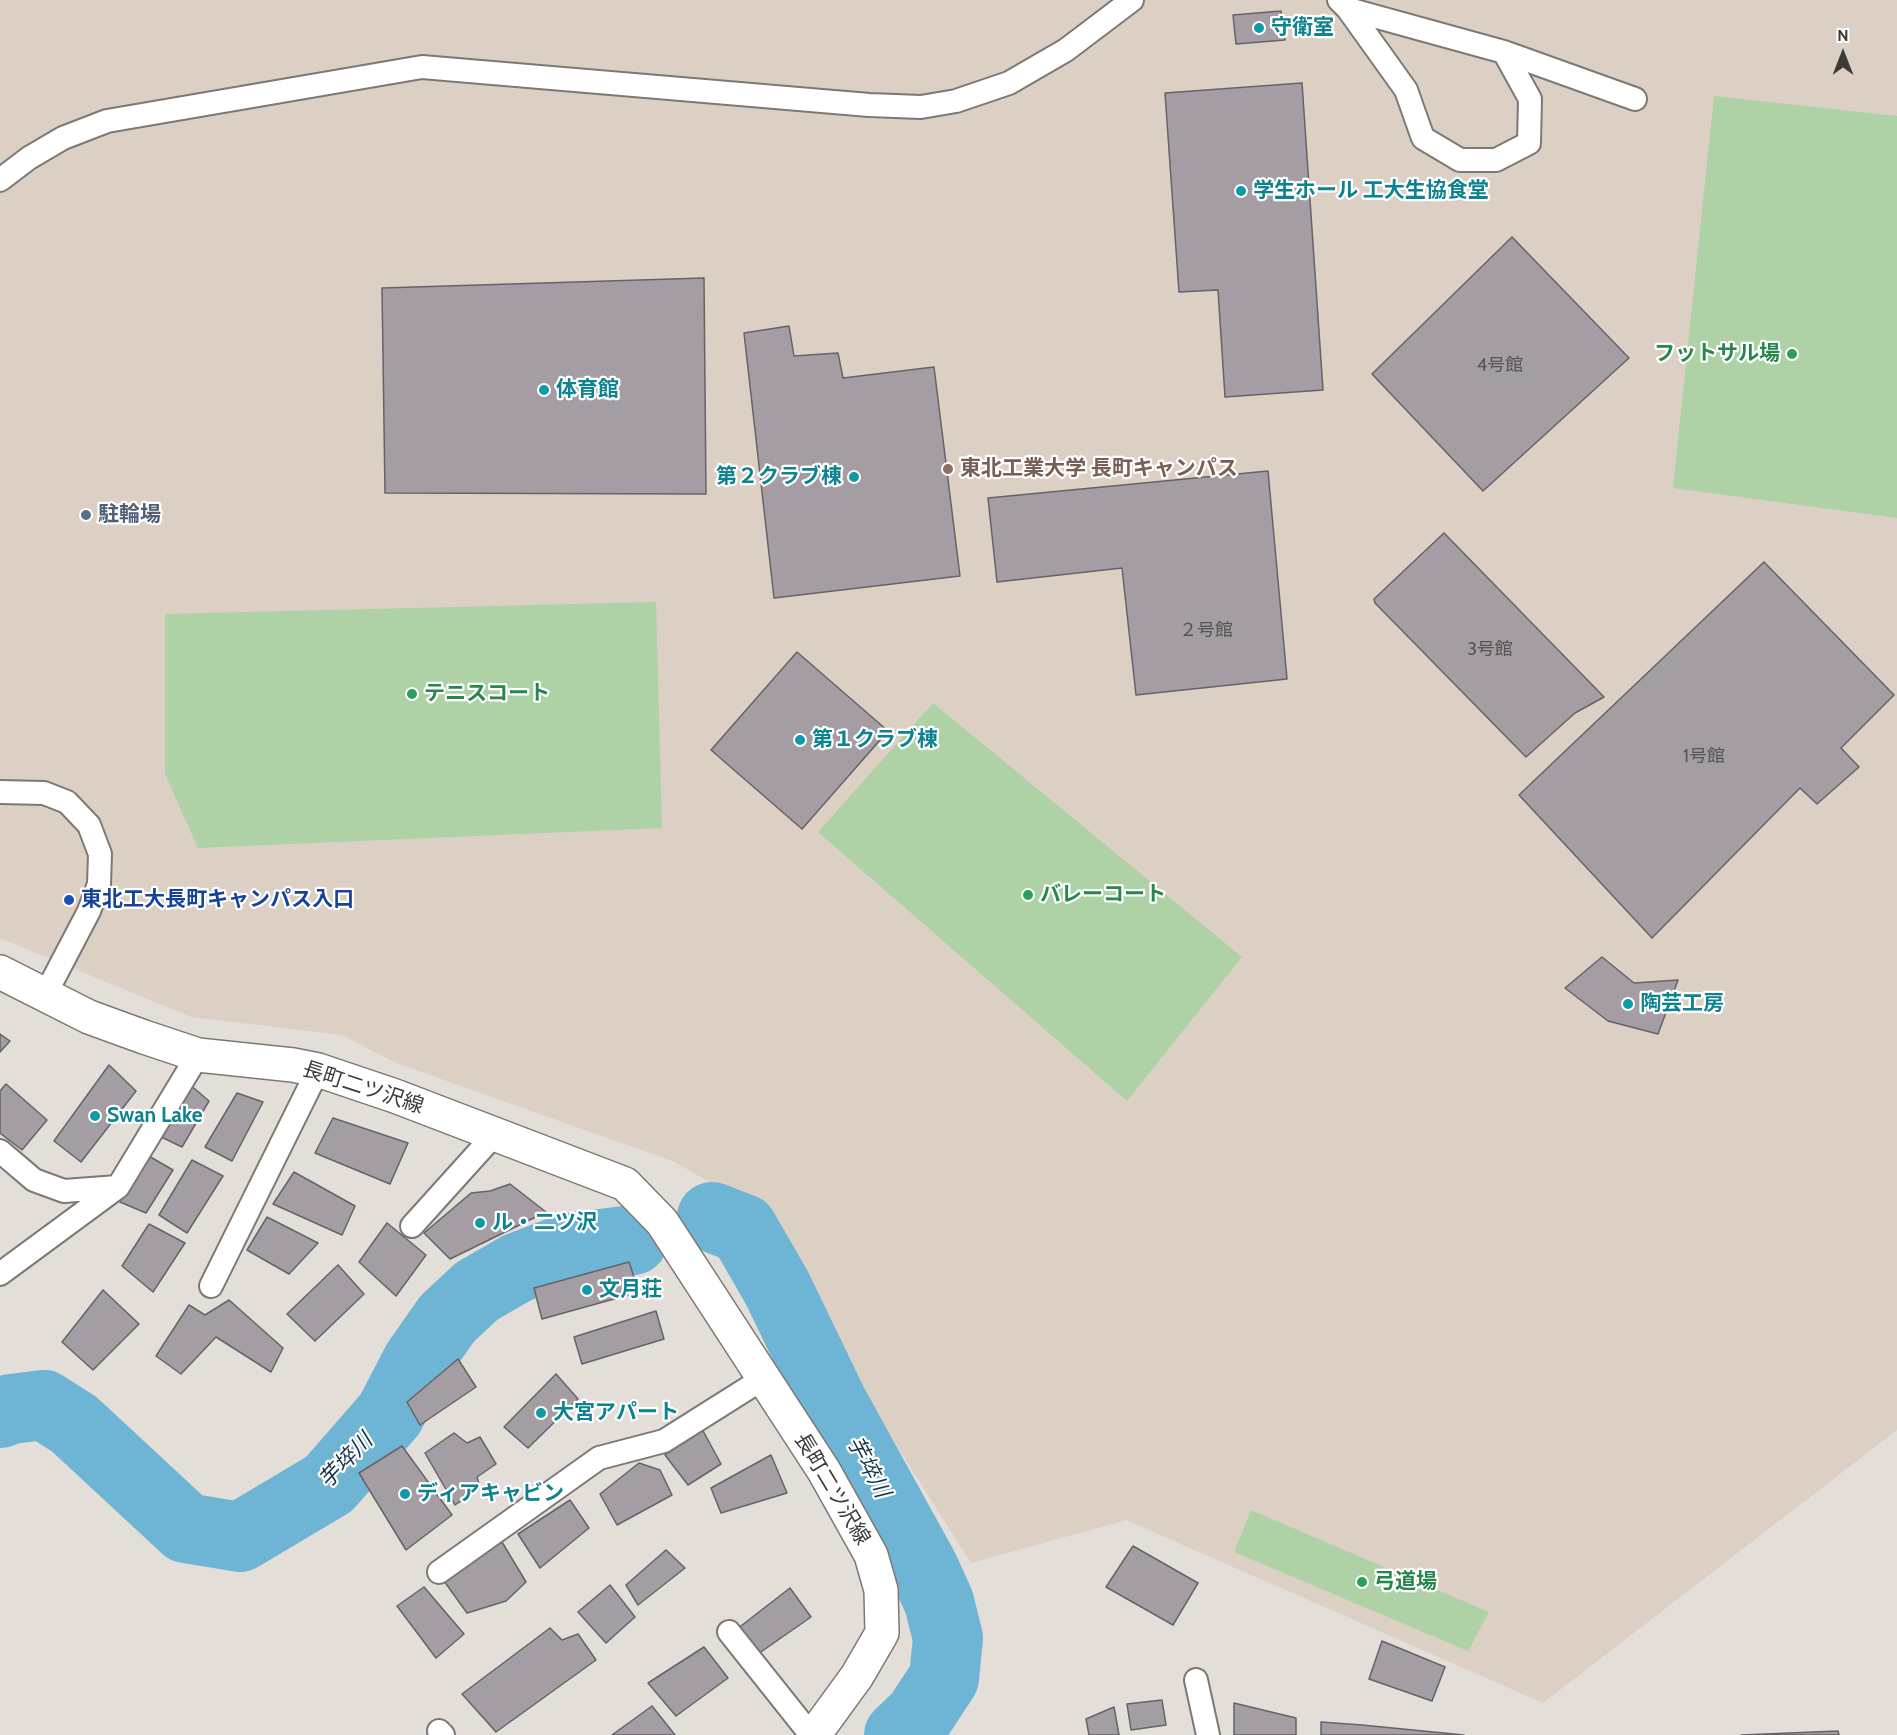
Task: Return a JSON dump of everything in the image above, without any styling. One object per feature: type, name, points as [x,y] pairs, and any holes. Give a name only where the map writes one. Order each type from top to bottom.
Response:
[{"type":"street","name":"長町二ツ沢線","points":[[0,972],[90,1017],[198,1055],[318,1070],[625,1184],[662,1222],[683,1253],[824,1471],[871,1556],[881,1590],[882,1633],[857,1676],[812,1735]]},
{"type":"lane","points":[[0,180],[29,158],[63,138],[107,122],[422,67],[869,105],[930,105],[956,101],[1009,83],[1066,50],[1132,0]]},
{"type":"lane","points":[[1343,4],[1504,52],[1635,99]]},
{"type":"lane","points":[[1343,4],[1406,90],[1423,138],[1460,160],[1496,160],[1529,143],[1530,99],[1504,52]]},
{"type":"lane","points":[[0,792],[44,793],[67,802],[90,825],[100,854],[99,884],[90,911],[45,995]]},
{"type":"lane","points":[[0,1274],[118,1187],[198,1055]]},
{"type":"lane","points":[[211,1286],[318,1070]]},
{"type":"lane","points":[[412,1226],[495,1134]]},
{"type":"lane","points":[[0,1151],[34,1180],[64,1191],[118,1187]]},
{"type":"lane","points":[[439,1572],[599,1458],[664,1441],[764,1378]]},
{"type":"lane","points":[[729,1632],[812,1735]]},
{"type":"lane","points":[[1196,1680],[1208,1735]]},
{"type":"shaded area","name":"東北工業大学 長町キャンパス","points":[[0,0],[1897,0],[1897,1430],[1543,1703],[1126,1520],[971,1563],[743,1202],[675,1162],[396,1063],[342,1035],[191,1017],[0,938]]},
{"type":"green space","name":"フットサル場","points":[[1714,96],[1897,116],[1897,518],[1673,488]]},
{"type":"green space","name":"テニスコート","points":[[656,602],[662,828],[198,848],[165,774],[165,614]]},
{"type":"green space","name":"バレーコート","points":[[933,703],[1242,957],[1127,1101],[818,832]]},
{"type":"green space","name":"弓道場","points":[[1251,1510],[1489,1612],[1468,1651],[1234,1552]]},
{"type":"building","name":"守衛室","points":[[1281,11],[1285,40],[1236,44],[1233,15]]},
{"type":"building","name":"学生ホール 工大生協食堂","points":[[1302,83],[1323,390],[1225,397],[1218,290],[1179,292],[1165,93]]},
{"type":"building","points":[[1512,237],[1629,358],[1483,491],[1372,374]]},
{"type":"building","name":"体育館","points":[[704,278],[706,494],[385,493],[382,288]]},
{"type":"building","name":"第２クラブ棟","points":[[789,326],[794,356],[838,353],[843,378],[934,367],[960,576],[774,598],[744,333]]},
{"type":"building","points":[[1268,471],[1287,679],[1136,695],[1122,568],[997,582],[988,498]]},
{"type":"building","points":[[1444,533],[1604,697],[1575,713],[1526,757],[1375,603],[1374,599]]},
{"type":"building","points":[[1764,562],[1894,695],[1841,748],[1859,767],[1817,804],[1800,788],[1652,938],[1519,795]]},
{"type":"building","name":"第１クラブ棟","points":[[797,652],[888,731],[802,829],[711,750]]},
{"type":"building","name":"陶芸工房","points":[[1602,957],[1634,983],[1678,980],[1658,1034],[1608,1021],[1565,988]]},
{"type":"building","points":[[0,1034],[10,1041],[0,1052]]},
{"type":"building","name":"Swan Lake","points":[[109,1065],[136,1091],[81,1162],[54,1141]]},
{"type":"building","points":[[188,1083],[209,1101],[182,1147],[155,1134]]},
{"type":"building","points":[[6,1084],[47,1120],[22,1150],[0,1133],[0,1091]]},
{"type":"building","points":[[237,1093],[263,1102],[232,1161],[205,1147]]},
{"type":"building","points":[[333,1118],[408,1143],[390,1184],[315,1153]]},
{"type":"building","points":[[147,1155],[173,1170],[146,1213],[120,1202]]},
{"type":"building","points":[[192,1160],[223,1176],[187,1233],[159,1215]]},
{"type":"building","points":[[294,1172],[355,1206],[342,1235],[273,1204]]},
{"type":"building","name":"ル・二ツ沢","points":[[510,1184],[546,1212],[450,1259],[424,1233],[471,1193],[490,1191]]},
{"type":"building","points":[[267,1217],[318,1243],[289,1274],[247,1250]]},
{"type":"building","points":[[387,1223],[426,1255],[396,1296],[359,1262]]},
{"type":"building","points":[[149,1224],[185,1243],[153,1292],[122,1266]]},
{"type":"building","name":"文月荘","points":[[629,1262],[639,1292],[542,1319],[534,1288]]},
{"type":"building","points":[[338,1265],[364,1294],[315,1341],[287,1314]]},
{"type":"building","points":[[103,1290],[139,1324],[93,1370],[62,1342]]},
{"type":"building","points":[[229,1300],[283,1348],[271,1372],[216,1337],[181,1374],[156,1356],[189,1305],[205,1315]]},
{"type":"building","points":[[656,1311],[664,1339],[582,1364],[574,1337]]},
{"type":"building","points":[[458,1359],[476,1387],[420,1425],[407,1402]]},
{"type":"building","name":"大宮アパート","points":[[556,1374],[578,1399],[528,1448],[504,1427]]},
{"type":"building","points":[[702,1429],[721,1464],[688,1485],[665,1455]]},
{"type":"building","points":[[454,1433],[467,1443],[480,1437],[496,1464],[477,1477],[480,1488],[455,1505],[425,1453]]},
{"type":"building","name":"ディアキャビン","points":[[402,1446],[452,1515],[406,1550],[359,1473]]},
{"type":"building","points":[[771,1455],[787,1493],[721,1513],[711,1488]]},
{"type":"building","points":[[639,1463],[660,1470],[672,1495],[617,1525],[600,1494]]},
{"type":"building","points":[[570,1500],[589,1528],[540,1568],[518,1534]]},
{"type":"building","points":[[502,1542],[526,1582],[506,1601],[467,1613],[444,1581]]},
{"type":"building","points":[[1133,1546],[1198,1583],[1173,1625],[1106,1587]]},
{"type":"building","points":[[666,1550],[685,1568],[638,1605],[626,1585]]},
{"type":"building","points":[[610,1585],[635,1617],[606,1643],[578,1612]]},
{"type":"building","points":[[424,1587],[464,1634],[436,1658],[397,1606]]},
{"type":"building","points":[[790,1588],[811,1617],[758,1654],[737,1629]]},
{"type":"building","points":[[550,1628],[562,1640],[578,1634],[596,1660],[496,1732],[462,1694]]},
{"type":"building","points":[[1382,1641],[1445,1667],[1432,1701],[1369,1679]]},
{"type":"building","points":[[704,1647],[728,1678],[676,1716],[648,1683]]},
{"type":"building","points":[[1162,1700],[1166,1725],[1131,1730],[1127,1704]]},
{"type":"building","points":[[1234,1703],[1296,1718],[1296,1735],[1234,1735]]},
{"type":"building","points":[[652,1706],[675,1735],[612,1735]]},
{"type":"building","points":[[1114,1707],[1119,1735],[1089,1735],[1086,1719]]},
{"type":"building","points":[[1321,1722],[1362,1725],[1464,1735],[1321,1735]]},
{"type":"building","points":[[1838,1731],[1839,1735],[1741,1735]]},
{"type":"waterway","name":"芋埣川","points":[[712,1217],[743,1229],[777,1288],[833,1404],[924,1569],[939,1602],[948,1638],[944,1678],[919,1716],[899,1735]]},
{"type":"waterway","name":"芋埣川","points":[[0,1413],[11,1409],[44,1405],[74,1424],[186,1528],[240,1537],[329,1484],[390,1414],[417,1362],[447,1319],[477,1291],[517,1268],[569,1248],[633,1240]]},
{"type":"place","name":"守衛室","points":[[1259,28]]},
{"type":"place","name":"学生ホール 工大生協食堂","points":[[1241,191]]},
{"type":"place","name":"フットサル場","points":[[1792,354]]},
{"type":"place","name":"体育館","points":[[544,390]]},
{"type":"place","name":"東北工業大学 長町キャンパス","points":[[948,469]]},
{"type":"place","name":"第２クラブ棟","points":[[854,477]]},
{"type":"place","name":"駐輪場","points":[[86,515]]},
{"type":"place","name":"テニスコート","points":[[412,694]]},
{"type":"place","name":"第１クラブ棟","points":[[800,740]]},
{"type":"place","name":"バレーコート","points":[[1028,895]]},
{"type":"place","name":"東北工大長町キャンパス入口","points":[[69,900]]},
{"type":"place","name":"陶芸工房","points":[[1628,1004]]},
{"type":"place","name":"Swan Lake","points":[[95,1116]]},
{"type":"place","name":"ル・二ツ沢","points":[[480,1223]]},
{"type":"place","name":"文月荘","points":[[587,1290]]},
{"type":"place","name":"大宮アパート","points":[[541,1413]]},
{"type":"place","name":"ディアキャビン","points":[[405,1494]]},
{"type":"place","name":"弓道場","points":[[1362,1582]]}]
